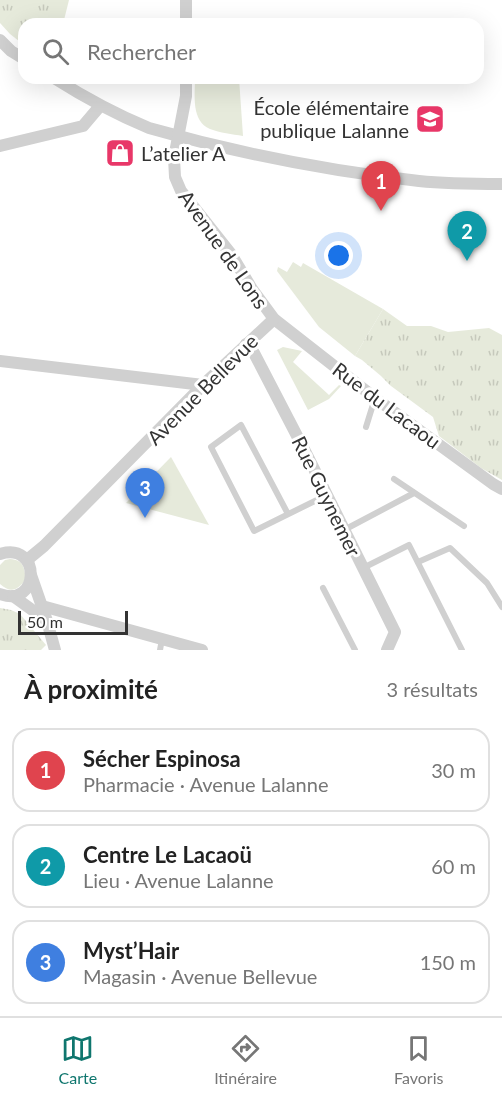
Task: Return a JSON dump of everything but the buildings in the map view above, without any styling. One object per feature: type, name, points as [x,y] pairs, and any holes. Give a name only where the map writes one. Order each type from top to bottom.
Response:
[{"type":"street","points":[[186,0],[186,18]]},
{"type":"street","points":[[0,40],[18,55]]},
{"type":"street","points":[[64,84],[100,106],[149,128],[240,152],[336,170],[422,182],[502,184]]},
{"type":"street","name":"Avenue de Lons","points":[[186,84],[186,96],[174,158],[175,177],[181,191],[231,254],[274,319]]},
{"type":"street","points":[[0,146],[83,126],[100,106]]},
{"type":"street","name":"Avenue Bellevue","points":[[27,560],[86,506],[203,385],[274,319]]},
{"type":"street","name":"Rue du Lacaou","points":[[274,319],[375,398],[502,489]]},
{"type":"street","name":"Rue Guynemer","points":[[246,344],[254,353],[395,632],[387,650]]},
{"type":"street","points":[[0,361],[203,385]]},
{"type":"street","points":[[0,554],[14,552],[27,560],[55,650]]},
{"type":"street","points":[[13,596],[24,591],[31,575]]},
{"type":"street","points":[[0,594],[13,596],[47,621]]},
{"type":"street","points":[[42,606],[161,645],[202,650]]},
{"type":"lane","points":[[366,428],[375,398]]},
{"type":"lane","points":[[288,514],[241,425],[211,447],[254,531],[327,495]]},
{"type":"lane","points":[[394,479],[464,526]]},
{"type":"lane","points":[[344,531],[414,493]]},
{"type":"lane","points":[[362,568],[409,545],[462,650]]},
{"type":"lane","points":[[418,562],[450,548],[487,583],[502,607]]},
{"type":"lane","points":[[323,588],[355,650]]},
{"type":"green space","points":[[0,0],[69,0],[64,18],[18,18],[18,40],[0,23]]},
{"type":"green space","points":[[195,84],[239,84],[243,136],[218,132],[204,125],[197,114]]},
{"type":"green space","points":[[293,262],[301,267],[303,263],[383,309],[355,356],[319,327],[277,271],[278,267],[287,272]]},
{"type":"green space","points":[[383,309],[407,326],[431,326],[448,332],[489,328],[502,335],[502,480],[481,468],[439,436],[433,417],[355,356]]},
{"type":"green space","points":[[283,347],[302,351],[293,362],[329,395],[339,385],[341,386],[329,399],[308,410],[277,350]]},
{"type":"green space","points":[[171,457],[209,525],[126,503]]},
{"type":"green space","points":[[10,559],[21,563],[26,579],[20,586],[11,590],[0,584],[0,565]]},
{"type":"green space","points":[[0,608],[20,614],[46,645],[41,650],[0,650]]},
{"type":"place","name":"École élémentaire publique Lalanne","points":[[430,119]]},
{"type":"place","name":"L’atelier A","points":[[120,153]]},
{"type":"place","name":"Sécher Espinosa","points":[[381,211]]},
{"type":"place","name":"Centre Le Lacaoü","points":[[467,261]]},
{"type":"place","name":"Myst’Hair","points":[[145,518]]}]
